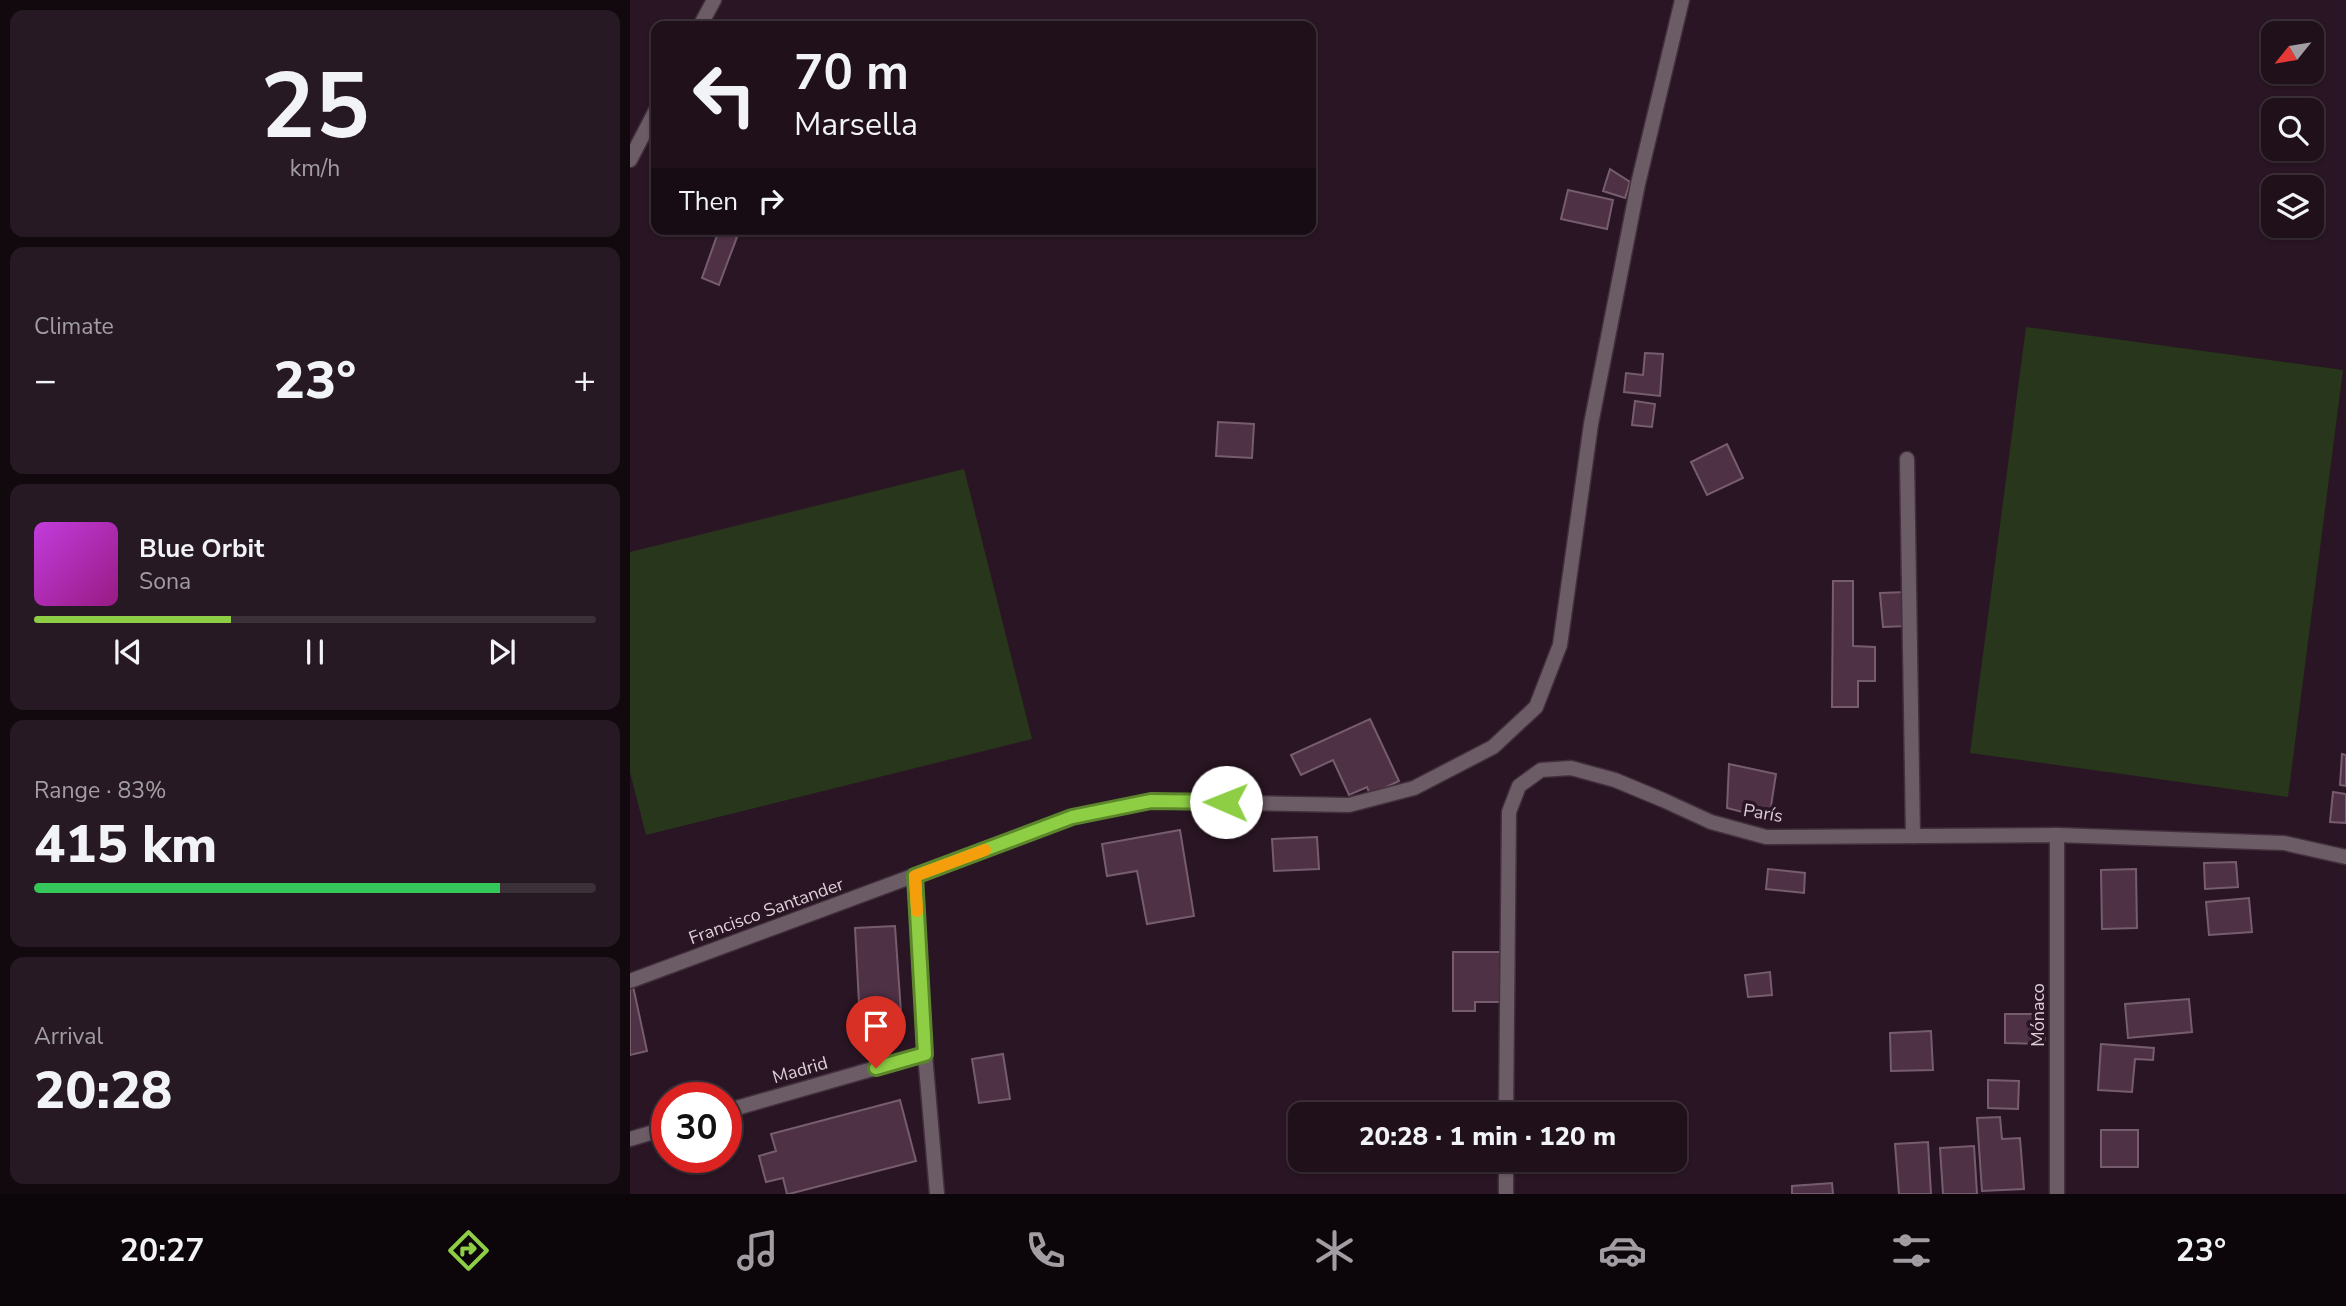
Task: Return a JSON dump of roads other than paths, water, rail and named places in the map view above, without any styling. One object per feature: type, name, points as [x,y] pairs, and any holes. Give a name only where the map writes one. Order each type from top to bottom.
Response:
[{"type":"street","points":[[703,21],[714,0]]},
{"type":"street","name":"Francisco Santander","points":[[630,981],[1072,817],[1151,801],[1349,805],[1414,788],[1493,747],[1536,707],[1560,645],[1594,411],[1638,184],[1682,0]]},
{"type":"street","points":[[630,160],[651,120]]},
{"type":"street","points":[[1908,459],[1913,836]]},
{"type":"street","name":"París","points":[[1506,1102],[1509,812],[1519,786],[1541,770],[1571,768],[1615,780],[1711,822],[1766,837],[2057,835],[2284,843],[2346,857]]},
{"type":"street","name":"Mónaco","points":[[2057,835],[2057,1194]]},
{"type":"street","points":[[915,876],[925,1054],[937,1194]]},
{"type":"street","name":"Madrid","points":[[742,1106],[925,1054]]},
{"type":"street","points":[[630,1139],[651,1133]]},
{"type":"street","points":[[1506,1172],[1506,1194]]}]
